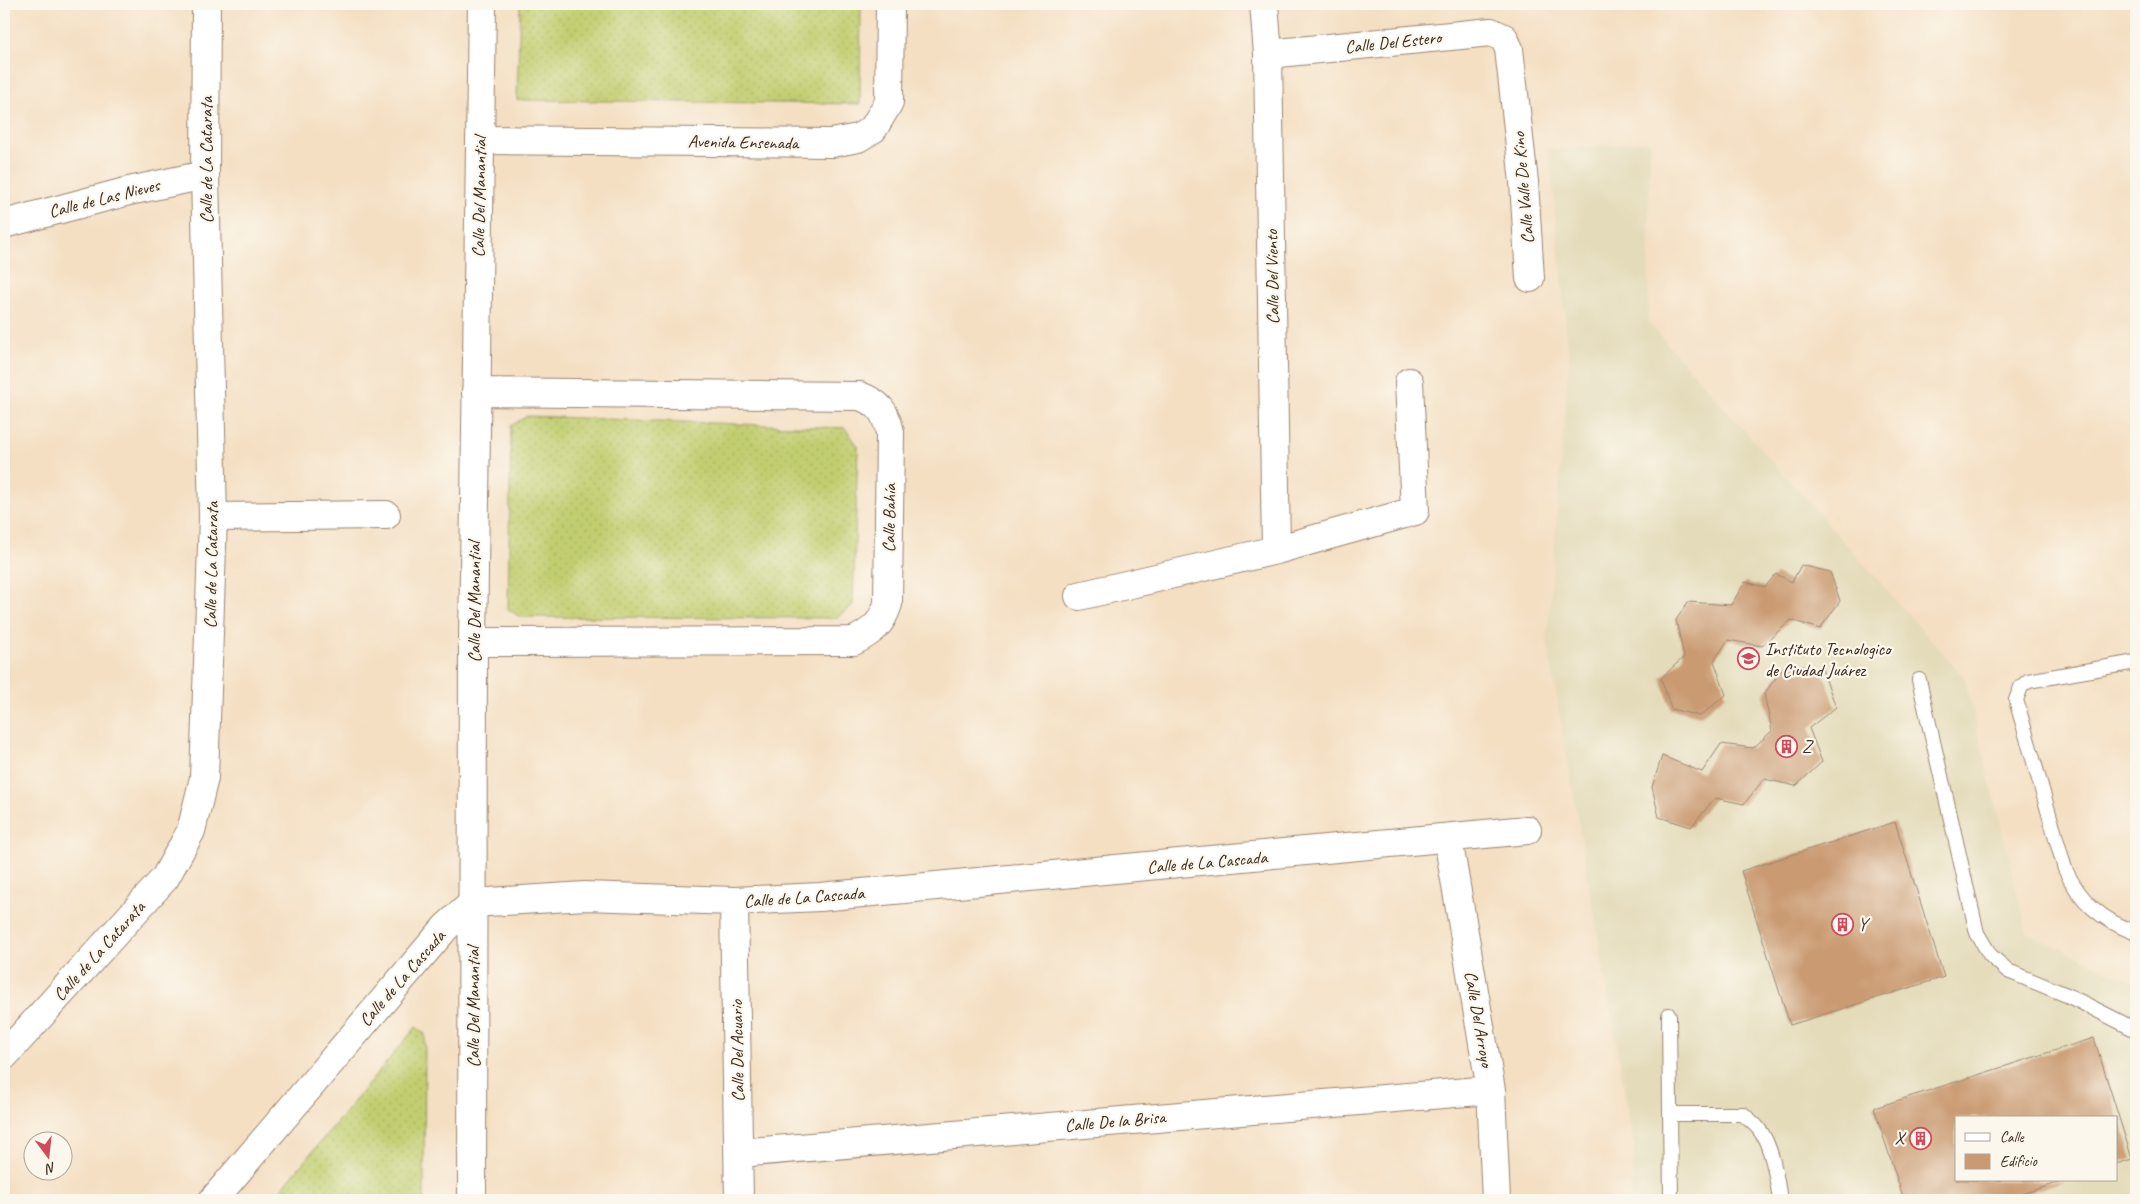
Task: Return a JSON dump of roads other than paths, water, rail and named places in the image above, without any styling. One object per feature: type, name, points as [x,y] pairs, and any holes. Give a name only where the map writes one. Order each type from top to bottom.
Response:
[{"type":"street","name":"Calle de La Catarata","points":[[4,1056],[165,878],[191,831],[204,778],[213,517],[205,175],[206,4]]},
{"type":"street","name":"Calle Del Manantial","points":[[472,1200],[473,642],[482,4]]},
{"type":"street","name":"Avenida Ensenada","points":[[480,140],[832,143],[858,138],[873,129],[889,102],[890,4]]},
{"type":"street","name":"Calle Del Viento","points":[[1264,4],[1268,54],[1276,550]]},
{"type":"street","name":"Calle Del Estero","points":[[1268,54],[1491,32],[1504,38],[1509,49]]},
{"type":"street","name":"Calle Valle De Kino","points":[[1509,49],[1524,182],[1530,278]]},
{"type":"street","name":"Calle de Las Nieves","points":[[4,224],[129,191],[205,175]]},
{"type":"street","points":[[1079,596],[1276,550],[1415,511],[1409,382]]},
{"type":"street","name":"Calle Bahía","points":[[473,642],[854,641],[873,631],[884,616],[888,604],[890,461],[890,432],[882,410],[874,402],[860,396],[476,392]]},
{"type":"street","points":[[213,517],[386,515]]},
{"type":"street","name":"Calle de La Cascada","points":[[213,1200],[446,927],[473,903],[584,896],[734,901],[820,897],[1448,839],[1527,830]]},
{"type":"street","name":"Calle Del Arroyo","points":[[1448,839],[1491,1090],[1496,1200]]},
{"type":"street","name":"Calle Del Acuario","points":[[734,901],[739,1200]]},
{"type":"street","name":"Calle De la Brisa","points":[[739,1153],[1491,1090]]},
{"type":"lane","points":[[2136,662],[2028,681],[2020,686],[2016,700],[2065,869],[2074,887],[2086,902],[2102,916],[2136,933]]},
{"type":"lane","points":[[1919,680],[1978,933],[1990,955],[2008,971],[2069,996],[2136,1030]]},
{"type":"lane","points":[[1669,1015],[1671,1200]]},
{"type":"lane","points":[[1670,1114],[1743,1114],[1759,1128],[1768,1148],[1777,1179],[1780,1200]]},
{"type":"place","name":"Instituto Tecnologico de Ciudad Juárez","points":[[1749,659]]},
{"type":"place","name":"Z","points":[[1786,746]]},
{"type":"place","name":"Y","points":[[1842,924]]},
{"type":"place","name":"X","points":[[1920,1138]]}]
